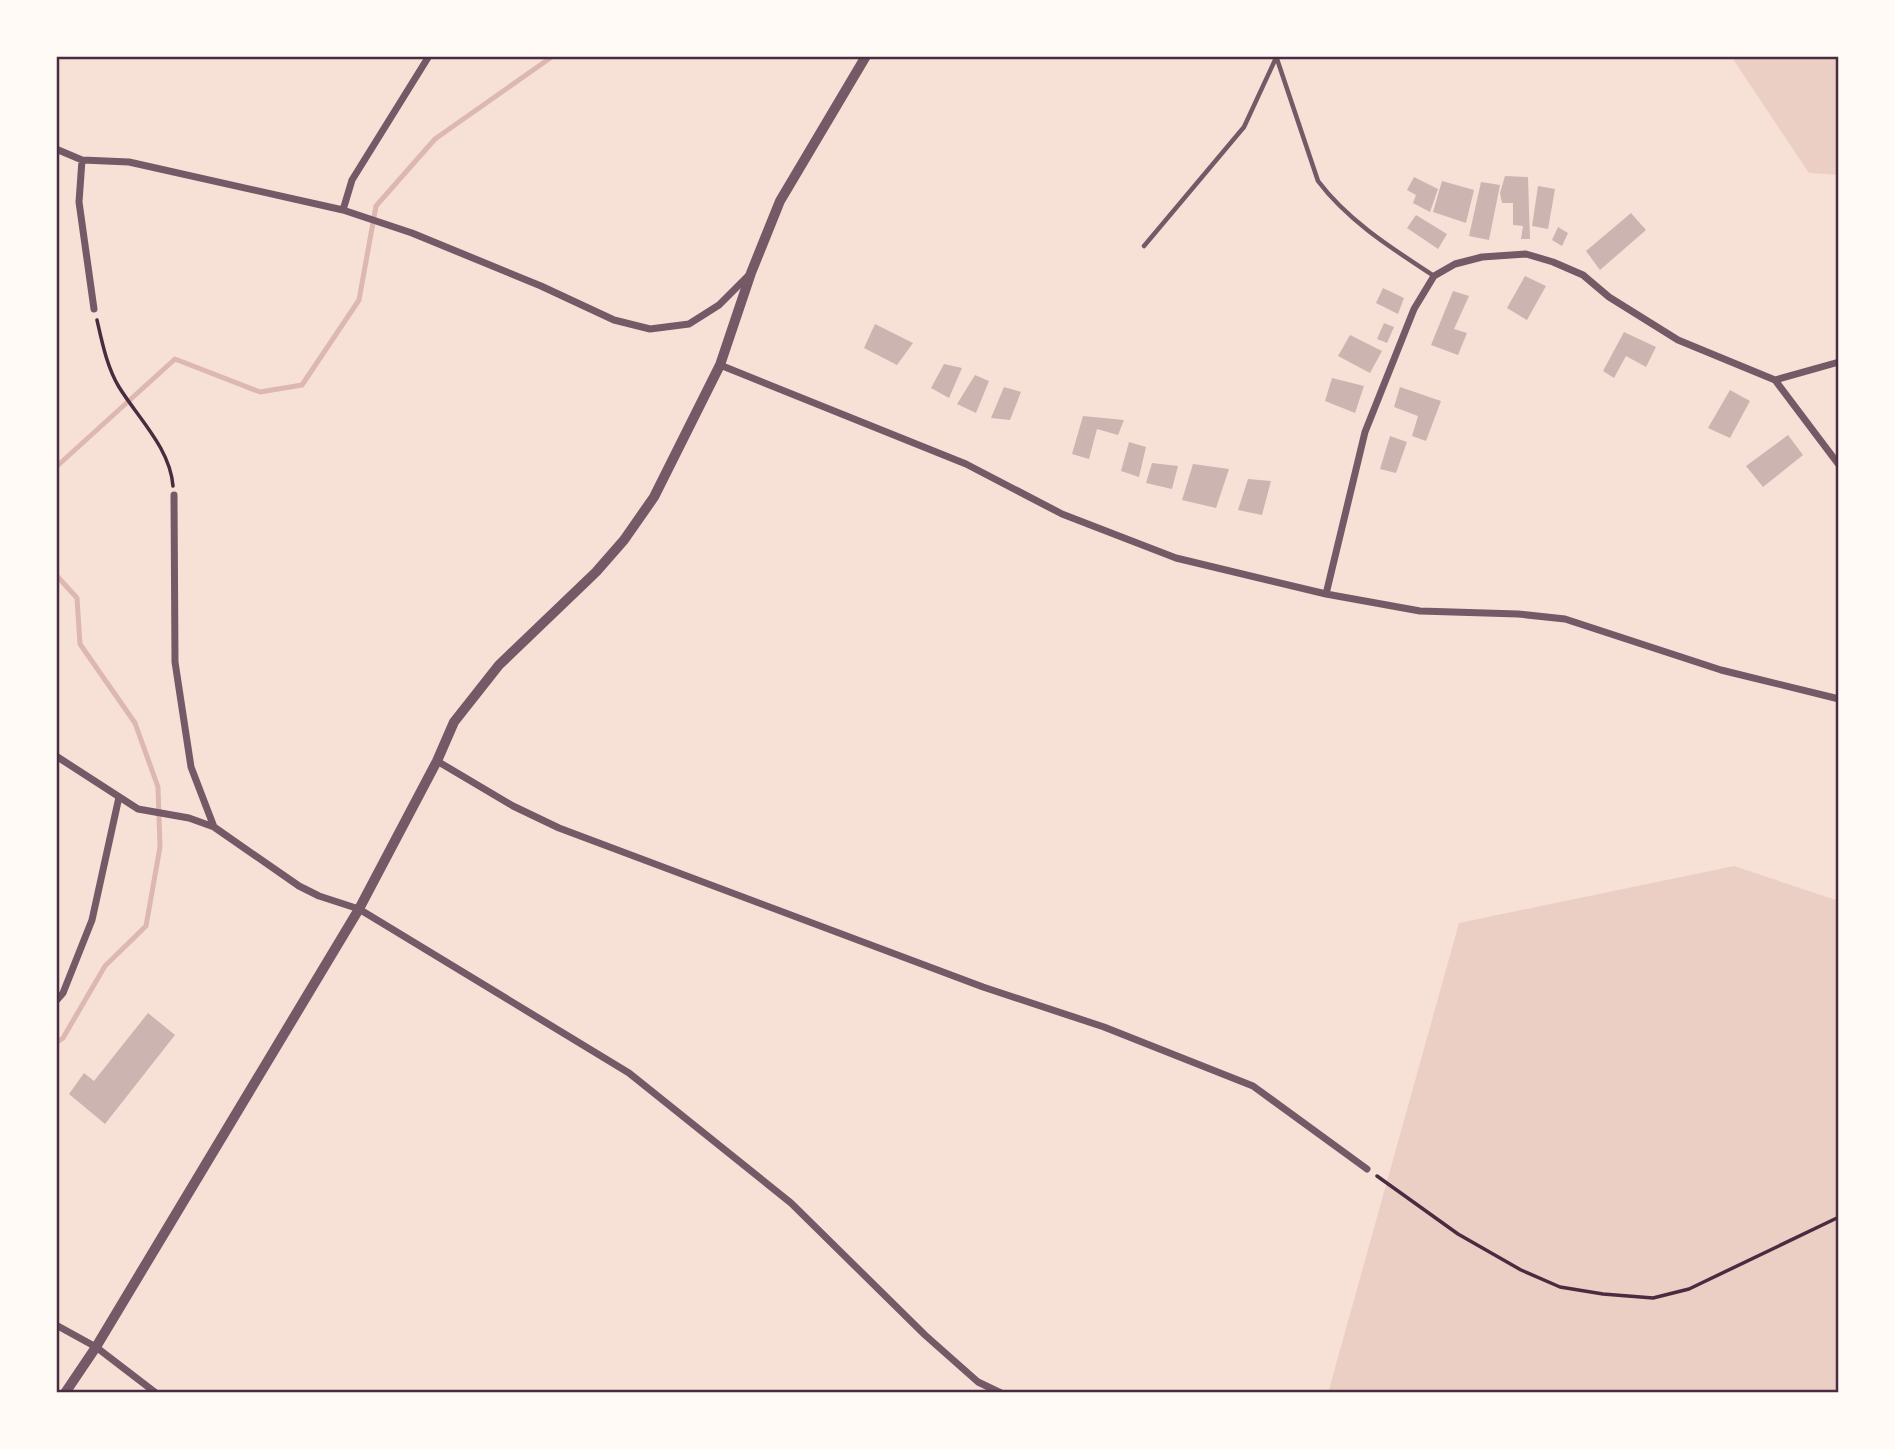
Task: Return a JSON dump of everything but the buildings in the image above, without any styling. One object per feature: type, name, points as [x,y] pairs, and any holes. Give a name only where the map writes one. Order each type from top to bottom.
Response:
[{"type":"street","points":[[343,210],[352,180],[429,56]]},
{"type":"street","points":[[65,1393],[359,909],[437,761],[454,722],[486,680],[596,572],[632,530],[654,498],[720,365],[751,273],[780,201],[866,56]]},
{"type":"street","points":[[56,149],[82,160],[129,162],[343,210],[412,233],[541,286],[614,320],[650,329],[688,324],[719,305],[751,273]]},
{"type":"street","points":[[82,160],[79,202],[94,309]]},
{"type":"street","points":[[1326,594],[1365,432],[1414,309],[1434,276],[1455,264],[1482,257],[1525,254],[1553,262],[1583,275],[1609,297],[1678,340],[1775,380],[1839,465]]},
{"type":"street","points":[[1775,380],[1839,362]]},
{"type":"street","points":[[720,365],[965,464],[1062,514],[1176,558],[1326,594],[1420,611],[1518,614],[1565,619],[1721,670],[1839,699]]},
{"type":"street","points":[[174,495],[175,662],[191,767],[214,827]]},
{"type":"street","points":[[56,756],[138,809],[189,818],[214,827],[299,886],[319,896],[359,909],[629,1073],[790,1203],[925,1335],[978,1381],[1001,1393]]},
{"type":"street","points":[[437,761],[513,806],[559,828],[983,987],[1104,1027],[1253,1086],[1367,1170]]},
{"type":"street","points":[[56,1001],[63,993],[92,920],[119,797]]},
{"type":"street","points":[[56,1325],[96,1346],[156,1393]]},
{"type":"lane","points":[[1144,246],[1244,127],[1276,57]]},
{"type":"lane","points":[[1276,57],[1318,181],[1329,195],[1382,242],[1434,276]]},
{"type":"path","points":[[94,309],[105,354],[118,385],[171,467],[174,495]]},
{"type":"path","points":[[1367,1170],[1458,1234],[1521,1270],[1560,1287],[1603,1294],[1653,1298],[1689,1289],[1839,1216]]},
{"type":"shaded area","points":[[1731,56],[1839,56],[1839,175],[1809,173]]},
{"type":"shaded area","points":[[1734,866],[1839,901],[1839,1393],[1328,1393],[1459,923]]},
{"type":"waterway","points":[[56,467],[175,359],[260,392],[302,385],[359,300],[376,206],[435,139],[553,56]]},
{"type":"waterway","points":[[56,575],[77,598],[80,644],[135,723],[158,787],[160,847],[146,926],[105,966],[63,1038],[56,1043]]}]
